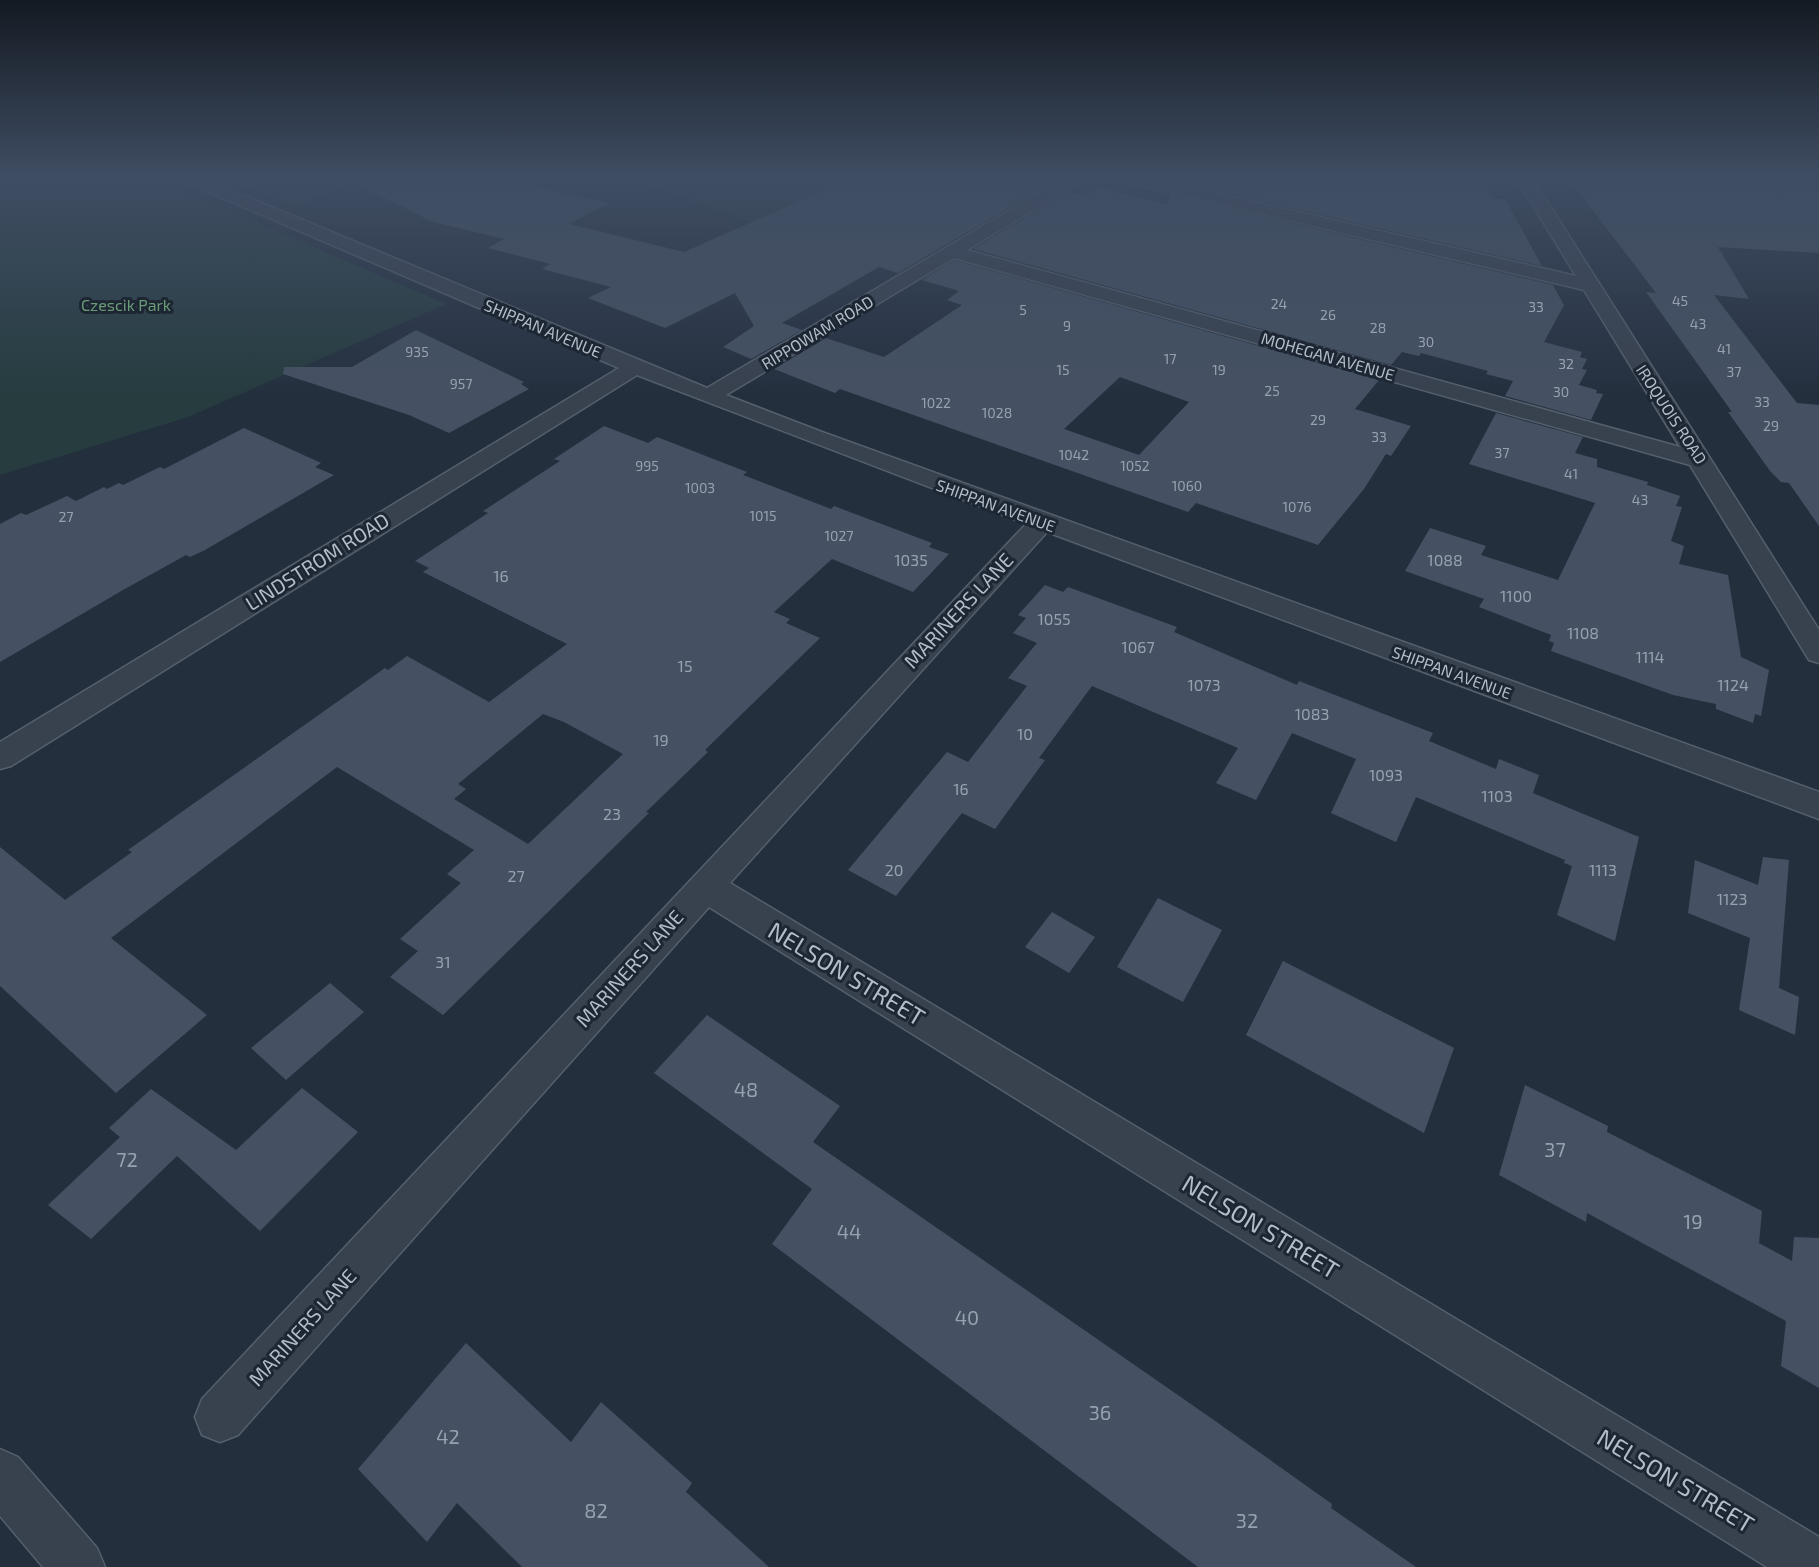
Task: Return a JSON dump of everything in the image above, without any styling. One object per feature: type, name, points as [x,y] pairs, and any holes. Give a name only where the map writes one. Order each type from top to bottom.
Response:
[{"type":"street","name":"SHIPPAN AVENUE","points":[[357,249],[709,396],[1042,522],[1819,806]]},
{"type":"street","name":"RIPPOWAM ROAD","points":[[709,396],[959,249]]},
{"type":"street","points":[[1436,249],[1589,285]]},
{"type":"street","name":"IROQUOIS ROAD","points":[[1567,249],[1702,461],[1819,653]]},
{"type":"street","name":"MOHEGAN AVENUE","points":[[954,252],[1702,461]]},
{"type":"street","name":"LINDSTROM ROAD","points":[[0,757],[635,367]]},
{"type":"street","name":"MARINERS LANE","points":[[220,1417],[705,886],[1042,522]]},
{"type":"street","name":"NELSON STREET","points":[[705,886],[1817,1567]]},
{"type":"street","points":[[0,1475],[78,1567]]},
{"type":"green space","name":"Czescik Park","points":[[0,249],[318,249],[446,304],[188,417],[0,475]]},
{"type":"building","points":[[492,249],[672,249],[684,252],[691,249],[939,249],[898,273],[879,267],[782,323],[802,330],[751,359],[723,347],[754,326],[735,293],[665,328],[588,298],[611,287],[542,269],[550,264]]},
{"type":"building","points":[[973,249],[1402,249],[1553,285],[1564,305],[1544,342],[1582,352],[1580,357],[1587,359],[1582,369],[1587,370],[1579,385],[1603,394],[1591,420],[1505,396],[1513,381],[1486,374],[1488,371],[1421,353],[1419,356],[1402,352],[1391,365]]},
{"type":"building","points":[[1469,249],[1533,249],[1542,266]]},
{"type":"building","points":[[1623,249],[1719,249],[1749,299],[1714,295],[1797,403],[1819,405],[1819,526],[1789,483],[1781,482],[1770,471],[1728,412],[1732,412],[1646,292],[1656,293]]},
{"type":"building","points":[[1754,249],[1819,249],[1819,253]]},
{"type":"building","points":[[954,260],[1379,380],[1355,409],[1411,426],[1391,456],[1386,454],[1364,489],[1318,545],[1196,503],[1188,512],[840,389],[835,393],[774,369],[826,338],[884,357],[962,305],[947,300],[959,291],[922,280]],"holes":[[[1120,377],[1189,402],[1139,455],[1064,429]]]},
{"type":"building","points":[[416,330],[524,382],[521,384],[529,389],[449,433],[409,415],[283,374],[284,367],[352,367]]},
{"type":"building","points":[[1496,413],[1583,437],[1575,453],[1597,459],[1597,467],[1648,482],[1647,485],[1680,496],[1676,506],[1682,507],[1671,541],[1684,546],[1679,564],[1728,575],[1741,657],[1769,670],[1761,716],[1755,714],[1753,723],[1716,709],[1716,704],[1673,695],[1551,651],[1554,643],[1549,641],[1551,635],[1479,607],[1484,599],[1405,571],[1430,528],[1486,546],[1481,555],[1558,580],[1595,503],[1469,464]]},
{"type":"building","points":[[604,426],[648,443],[657,437],[747,472],[743,475],[831,509],[834,506],[932,543],[929,547],[949,554],[913,592],[832,559],[774,612],[790,619],[786,623],[820,638],[705,750],[708,752],[646,812],[649,813],[443,1015],[390,977],[418,951],[400,939],[461,883],[447,874],[474,850],[337,767],[111,938],[207,1015],[116,1093],[0,986],[0,847],[65,900],[132,852],[128,850],[385,668],[388,670],[407,656],[489,702],[567,644],[423,572],[429,568],[415,561],[488,513],[483,511],[560,461],[554,459]],"holes":[[[543,714],[564,722],[623,754],[528,844],[454,799],[466,789],[458,784]]]},
{"type":"building","points":[[244,428],[321,463],[315,467],[334,475],[205,550],[190,557],[186,555],[123,590],[0,662],[0,524],[21,513],[26,515],[67,496],[76,501],[104,487],[107,489],[119,483],[123,485],[160,467],[164,469]]},
{"type":"building","points":[[1045,585],[1063,592],[1068,587],[1177,627],[1174,632],[1297,685],[1299,681],[1433,733],[1429,741],[1496,769],[1499,759],[1539,775],[1533,793],[1639,837],[1615,941],[1557,915],[1572,866],[1564,863],[1565,860],[1416,797],[1396,842],[1331,813],[1356,759],[1292,733],[1256,800],[1216,783],[1238,748],[1092,686],[1039,758],[1045,760],[995,829],[962,813],[896,896],[848,870],[947,752],[968,762],[1027,686],[1008,678],[1037,643],[1013,633],[1026,618],[1018,615]]},
{"type":"building","points":[[1763,857],[1789,860],[1779,988],[1799,997],[1795,1035],[1739,1010],[1750,938],[1688,913],[1695,860],[1758,885]]},
{"type":"building","points":[[1158,898],[1222,930],[1183,1002],[1117,967]]},
{"type":"building","points":[[1052,912],[1095,937],[1069,973],[1025,947]]},
{"type":"building","points":[[1283,961],[1454,1048],[1424,1133],[1246,1035]]},
{"type":"building","points":[[330,983],[364,1012],[286,1080],[251,1048]]},
{"type":"building","points":[[707,1015],[840,1106],[813,1142],[1211,1418],[1332,1504],[1331,1508],[1416,1567],[1198,1567],[772,1244],[812,1189],[654,1073]]},
{"type":"building","points":[[1525,1085],[1608,1126],[1607,1132],[1762,1211],[1759,1243],[1792,1261],[1794,1237],[1819,1238],[1819,1388],[1781,1366],[1786,1321],[1587,1213],[1586,1222],[1499,1175]]},
{"type":"building","points":[[302,1088],[358,1132],[260,1231],[177,1156],[91,1239],[48,1205],[120,1137],[109,1128],[151,1089],[236,1150]]},
{"type":"building","points":[[466,1343],[571,1442],[601,1402],[692,1483],[686,1492],[769,1567],[522,1567],[457,1503],[427,1542],[358,1469]]}]
